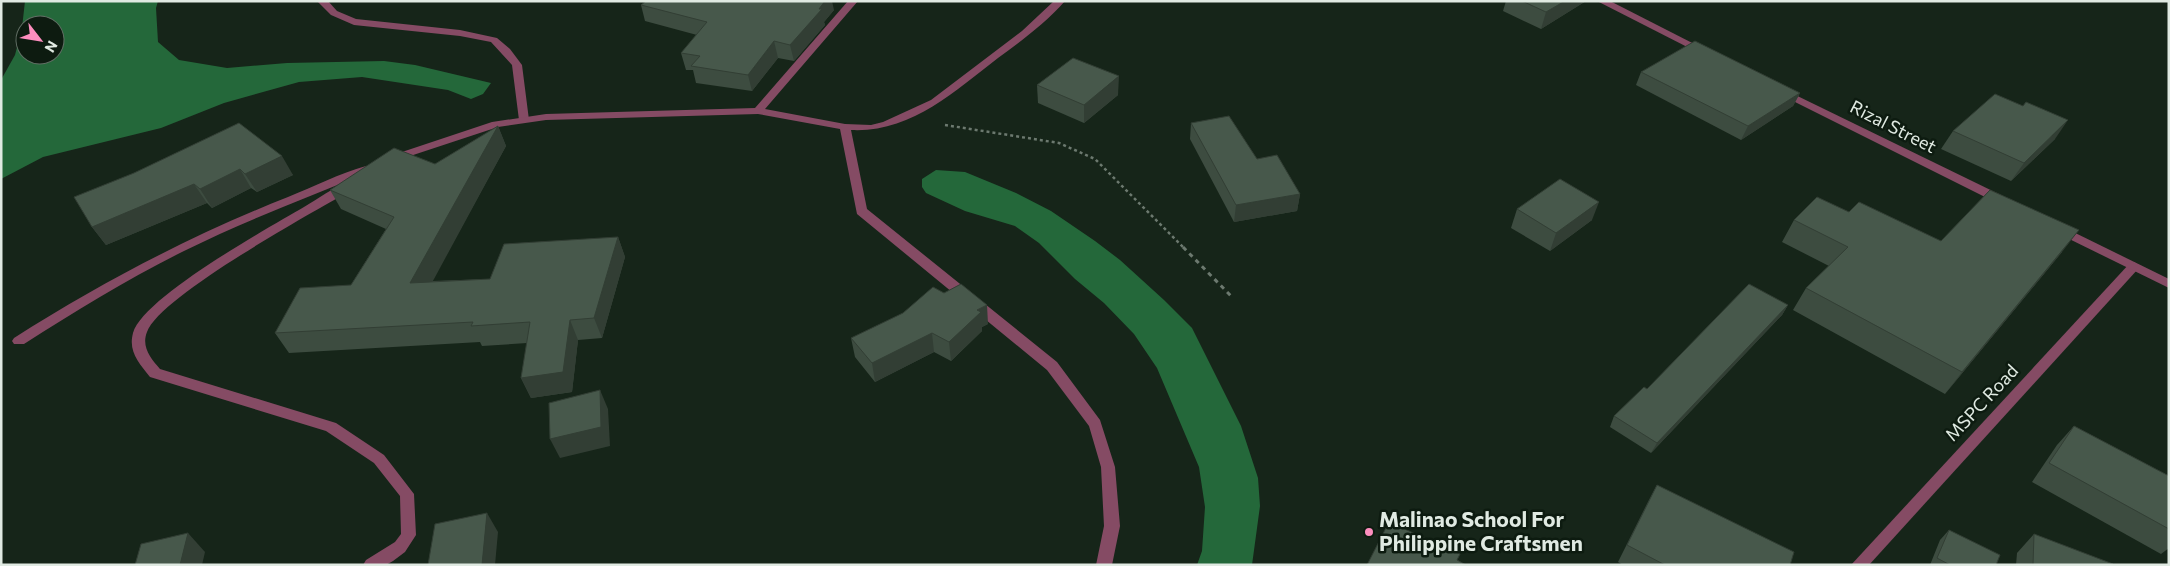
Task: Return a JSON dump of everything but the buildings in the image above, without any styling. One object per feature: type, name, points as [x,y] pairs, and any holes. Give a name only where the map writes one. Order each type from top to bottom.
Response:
[{"type":"street","points":[[322,1],[334,13],[354,22],[460,33],[494,40],[517,64],[524,120]]},
{"type":"street","points":[[758,111],[854,1]]},
{"type":"street","points":[[19,341],[97,292],[156,260],[223,228],[380,166],[410,151],[496,124],[546,117],[758,111],[845,127],[871,128],[901,119],[934,102],[987,64],[1060,1]]},
{"type":"street","points":[[1602,1],[1718,59]]},
{"type":"street","name":"Rizal Street","points":[[1771,85],[2010,204]]},
{"type":"street","points":[[845,127],[861,211],[1052,366],[1095,424],[1108,467],[1112,526],[1104,565]]},
{"type":"street","points":[[371,565],[400,547],[408,535],[409,522],[407,494],[379,459],[331,428],[155,373],[140,355],[140,332],[155,311],[188,284],[380,166]]},
{"type":"street","points":[[2045,222],[2169,284]]},
{"type":"street","name":"MSPC Road","points":[[1859,565],[2134,266]]},
{"type":"path","points":[[901,119],[1059,142],[1094,159],[1232,297]]},
{"type":"shaded area","points":[[25,1],[158,1],[156,8],[158,42],[179,60],[227,68],[287,63],[384,61],[415,65],[491,83],[483,94],[471,99],[448,90],[362,77],[299,82],[224,103],[161,128],[43,157],[1,179],[1,80],[15,55],[15,65],[65,65],[65,15],[23,15]]},
{"type":"shaded area","points":[[936,170],[965,172],[1016,193],[1051,211],[1120,260],[1192,328],[1241,426],[1258,478],[1260,506],[1252,565],[1197,565],[1202,551],[1205,507],[1199,467],[1157,368],[1134,334],[1104,303],[1075,279],[1039,243],[1015,226],[965,211],[926,193],[922,187],[922,179]]},
{"type":"place","name":"Malinao School For Philippine Craftsmen","points":[[1369,532]]}]
